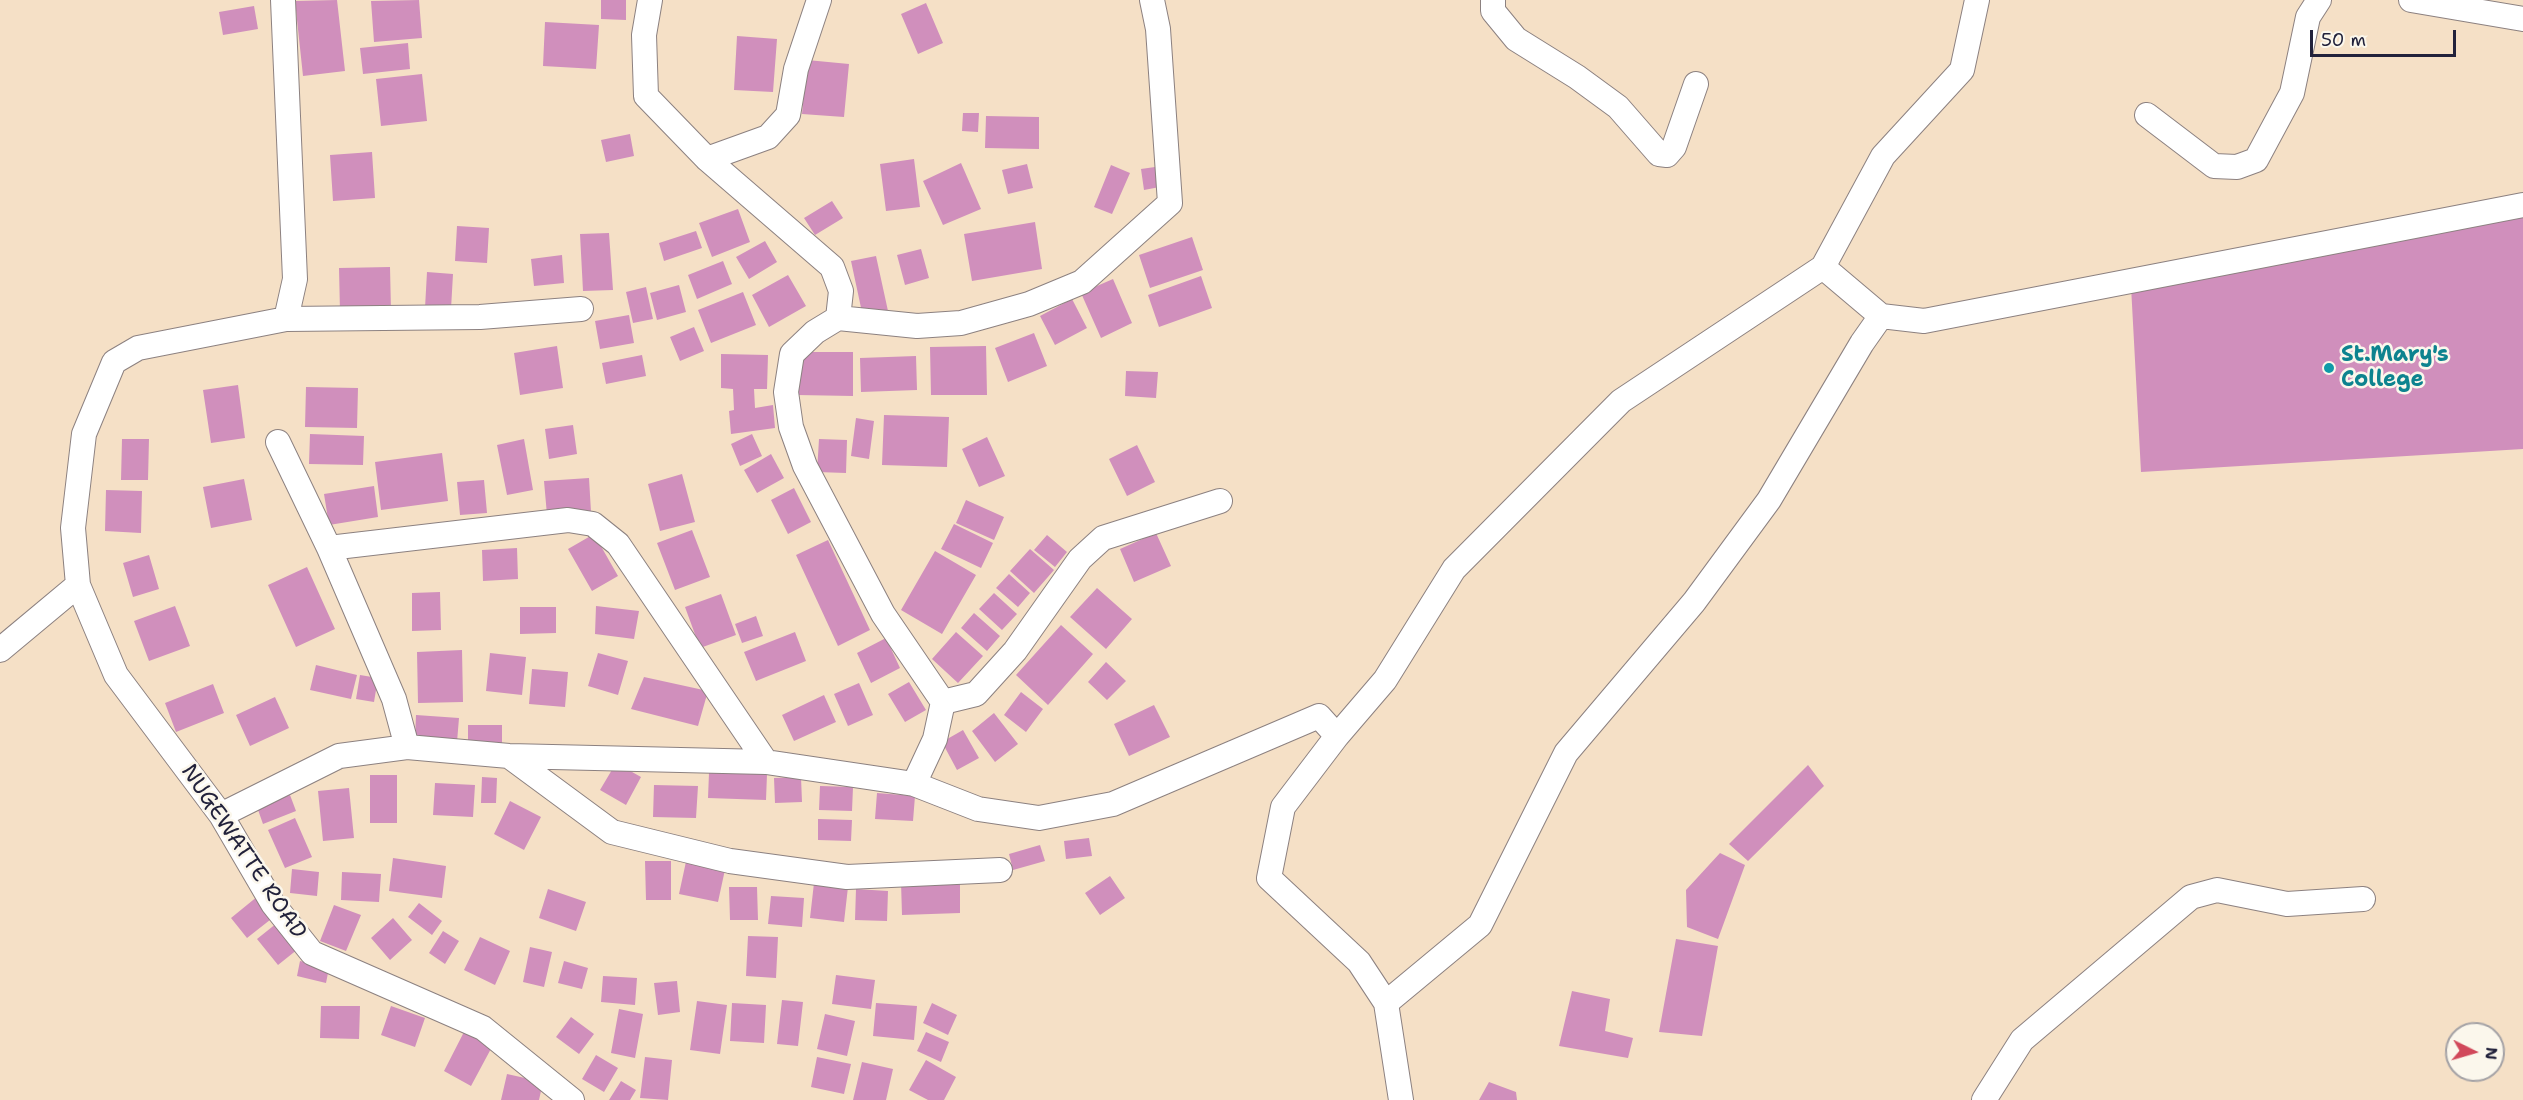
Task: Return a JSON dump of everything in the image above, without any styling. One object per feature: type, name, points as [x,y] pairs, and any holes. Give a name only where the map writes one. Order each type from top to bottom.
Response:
[{"type":"street","points":[[284,0],[295,279],[286,319]]},
{"type":"street","points":[[650,0],[644,35],[646,96],[707,159],[832,267],[841,291],[838,318]]},
{"type":"street","points":[[707,159],[768,137],[788,115],[796,69],[819,0]]},
{"type":"street","points":[[914,784],[934,739],[942,702],[883,614],[805,466],[791,427],[786,392],[792,354],[815,332],[838,318],[917,326],[961,323],[1029,304],[1082,282],[1170,203],[1158,29],[1152,0]]},
{"type":"street","points":[[1492,0],[1493,11],[1516,39],[1577,77],[1617,107],[1659,154],[1667,155],[1674,147],[1696,84]]},
{"type":"street","points":[[1401,1100],[1386,1003],[1359,962],[1269,878],[1283,807],[1337,736],[1385,680],[1454,569],[1621,401],[1823,267],[1883,156],[1962,70],[1977,0]]},
{"type":"street","points":[[2147,115],[2214,166],[2237,167],[2256,160],[2292,93],[2308,17],[2319,0]]},
{"type":"street","points":[[2411,0],[2523,19]]},
{"type":"street","points":[[1823,267],[1881,315],[1924,321],[2523,205]]},
{"type":"street","name":"NUGEWATTE ROAD","points":[[572,1100],[483,1028],[312,953],[273,904],[221,815],[116,675],[78,585],[73,528],[84,434],[114,362],[138,348],[286,319],[480,317],[581,309]]},
{"type":"street","points":[[1386,1003],[1480,925],[1566,753],[1694,602],[1769,500],[1881,315]]},
{"type":"street","points":[[278,442],[329,548],[394,699],[407,747]]},
{"type":"street","points":[[942,702],[976,694],[1015,651],[1080,559],[1103,538],[1220,501]]},
{"type":"street","points":[[329,548],[568,520],[593,524],[618,544],[766,762]]},
{"type":"street","points":[[0,650],[78,585]]},
{"type":"street","points":[[221,815],[339,756],[407,747],[509,756],[766,762],[914,784],[978,809],[1039,818],[1113,804],[1319,717],[1337,736]]},
{"type":"street","points":[[509,756],[612,832],[730,861],[847,877],[1000,870]]},
{"type":"street","points":[[1984,1100],[2022,1040],[2191,897],[2217,890],[2287,904],[2364,899]]},
{"type":"building","points":[[337,0],[345,71],[303,76],[295,1]]},
{"type":"building","points":[[419,0],[422,38],[374,42],[371,1]]},
{"type":"building","points":[[601,0],[626,0],[626,20],[601,19]]},
{"type":"building","points":[[926,3],[943,43],[918,54],[901,14]]},
{"type":"building","points":[[254,6],[258,29],[223,35],[219,12]]},
{"type":"building","points":[[545,22],[599,25],[596,69],[543,66]]},
{"type":"building","points":[[737,36],[777,39],[773,92],[734,90]]},
{"type":"building","points":[[408,43],[410,69],[363,74],[360,48]]},
{"type":"building","points":[[807,60],[849,64],[844,117],[802,114]]},
{"type":"building","points":[[422,74],[427,121],[381,126],[376,79]]},
{"type":"building","points":[[963,113],[979,113],[978,132],[962,131]]},
{"type":"building","points":[[986,116],[1039,117],[1039,149],[985,148]]},
{"type":"building","points":[[630,134],[634,156],[606,162],[601,140]]},
{"type":"building","points":[[372,152],[375,198],[333,201],[330,155]]},
{"type":"building","points":[[914,159],[920,207],[886,211],[880,164]]},
{"type":"building","points":[[961,163],[981,209],[943,225],[923,181]]},
{"type":"building","points":[[1027,164],[1033,188],[1008,194],[1002,170]]},
{"type":"building","points":[[1111,165],[1130,173],[1112,214],[1094,207]]},
{"type":"building","points":[[1162,166],[1165,186],[1144,190],[1141,169]]},
{"type":"building","points":[[832,201],[843,218],[815,235],[804,218]]},
{"type":"building","points":[[738,209],[750,242],[712,257],[699,223]]},
{"type":"building","name":"St.Mary's College","points":[[2523,210],[2523,449],[2141,472],[2131,286]]},
{"type":"building","points":[[1035,222],[1042,269],[972,281],[964,234]]},
{"type":"building","points":[[457,226],[489,228],[487,263],[455,261]]},
{"type":"building","points":[[696,231],[702,248],[664,261],[659,243]]},
{"type":"building","points":[[609,233],[613,290],[583,291],[580,234]]},
{"type":"building","points":[[1192,237],[1203,270],[1150,288],[1139,255]]},
{"type":"building","points":[[765,241],[777,262],[749,279],[736,257]]},
{"type":"building","points":[[921,249],[929,278],[905,285],[897,255]]},
{"type":"building","points":[[562,255],[564,283],[534,286],[531,259]]},
{"type":"building","points":[[876,256],[888,311],[863,317],[851,261]]},
{"type":"building","points":[[723,261],[732,284],[697,299],[688,275]]},
{"type":"building","points":[[390,267],[391,311],[340,312],[339,268]]},
{"type":"building","points":[[427,272],[453,274],[451,309],[425,308]]},
{"type":"building","points":[[788,275],[806,306],[769,327],[752,295]]},
{"type":"building","points":[[1201,276],[1212,308],[1159,327],[1148,295]]},
{"type":"building","points":[[1113,279],[1132,323],[1101,338],[1081,293]]},
{"type":"building","points":[[679,285],[686,312],[657,320],[650,293]]},
{"type":"building","points":[[646,287],[653,319],[633,323],[626,292]]},
{"type":"building","points":[[743,292],[756,325],[711,343],[698,310]]},
{"type":"building","points":[[1072,299],[1087,328],[1055,345],[1040,316]]},
{"type":"building","points":[[629,315],[634,343],[600,349],[595,321]]},
{"type":"building","points":[[694,327],[704,351],[680,361],[670,337]]},
{"type":"building","points":[[1034,333],[1047,366],[1008,382],[995,348]]},
{"type":"building","points":[[557,346],[563,388],[520,395],[514,353]]},
{"type":"building","points":[[986,346],[987,395],[931,395],[930,347]]},
{"type":"building","points":[[798,352],[853,352],[853,396],[797,395]]},
{"type":"building","points":[[721,354],[768,355],[767,389],[754,389],[755,408],[773,405],[775,428],[731,434],[729,411],[734,410],[733,389],[721,388]]},
{"type":"building","points":[[642,355],[646,376],[606,384],[602,363]]},
{"type":"building","points":[[916,356],[917,390],[861,392],[860,358]]},
{"type":"building","points":[[1126,371],[1158,372],[1156,398],[1125,396]]},
{"type":"building","points":[[238,385],[245,438],[211,443],[203,390]]},
{"type":"building","points":[[306,387],[358,388],[357,428],[305,427]]},
{"type":"building","points":[[884,415],[949,417],[947,467],[882,465]]},
{"type":"building","points":[[856,418],[874,421],[869,459],[851,456]]},
{"type":"building","points":[[573,425],[577,454],[549,459],[545,429]]},
{"type":"building","points":[[310,434],[364,436],[363,465],[309,464]]},
{"type":"building","points":[[752,434],[762,456],[740,466],[731,444]]},
{"type":"building","points":[[987,437],[1005,476],[979,487],[962,449]]},
{"type":"building","points":[[122,439],[149,439],[148,480],[121,480]]},
{"type":"building","points":[[524,439],[533,490],[507,495],[497,445]]},
{"type":"building","points":[[819,439],[847,440],[846,473],[817,472]]},
{"type":"building","points":[[1137,445],[1155,482],[1127,496],[1109,459]]},
{"type":"building","points":[[442,453],[448,501],[381,510],[375,462]]},
{"type":"building","points":[[771,454],[784,478],[757,493],[744,470]]},
{"type":"building","points":[[682,474],[695,522],[660,531],[648,484]]},
{"type":"building","points":[[589,478],[591,512],[547,515],[544,481]]},
{"type":"building","points":[[244,479],[252,520],[211,528],[203,487]]},
{"type":"building","points":[[484,480],[487,513],[460,515],[457,482]]},
{"type":"building","points":[[374,486],[378,517],[329,525],[324,494]]},
{"type":"building","points":[[794,488],[811,522],[788,534],[771,500]]},
{"type":"building","points":[[106,490],[142,491],[141,533],[105,531]]},
{"type":"building","points":[[966,500],[1004,517],[994,540],[956,523]]},
{"type":"building","points":[[954,524],[993,543],[981,568],[941,549]]},
{"type":"building","points":[[692,530],[710,577],[675,590],[657,543]]},
{"type":"building","points":[[1156,533],[1171,566],[1134,582],[1120,549]]},
{"type":"building","points":[[594,534],[618,576],[592,591],[568,549]]},
{"type":"building","points":[[1047,535],[1067,552],[1055,567],[1034,550]]},
{"type":"building","points":[[828,540],[870,630],[838,646],[796,555]]},
{"type":"building","points":[[517,548],[518,579],[483,581],[482,550]]},
{"type":"building","points":[[1030,549],[1054,570],[1034,593],[1010,571]]},
{"type":"building","points":[[935,551],[976,575],[942,634],[901,610]]},
{"type":"building","points":[[149,555],[159,589],[133,597],[123,563]]},
{"type":"building","points":[[307,567],[335,629],[296,647],[268,585]]},
{"type":"building","points":[[1009,574],[1030,593],[1018,607],[996,588]]},
{"type":"building","points":[[1097,588],[1132,619],[1106,649],[1070,617]]},
{"type":"building","points":[[440,592],[441,630],[412,631],[412,593]]},
{"type":"building","points":[[994,593],[1017,614],[1002,630],[979,609]]},
{"type":"building","points":[[721,594],[736,635],[700,648],[685,607]]},
{"type":"building","points":[[175,606],[190,646],[149,661],[134,621]]},
{"type":"building","points":[[596,606],[639,611],[634,639],[595,634]]},
{"type":"building","points":[[520,607],[556,607],[556,633],[520,634]]},
{"type":"building","points":[[974,613],[1000,636],[987,651],[961,628]]},
{"type":"building","points":[[756,616],[763,636],[742,643],[735,624]]},
{"type":"building","points":[[1061,625],[1093,654],[1048,705],[1016,675]]},
{"type":"building","points":[[795,632],[806,661],[756,681],[744,652]]},
{"type":"building","points":[[956,632],[983,656],[958,683],[932,659]]},
{"type":"building","points":[[886,638],[900,668],[871,683],[857,653]]},
{"type":"building","points":[[462,650],[463,702],[418,703],[417,652]]},
{"type":"building","points":[[490,653],[526,657],[522,695],[486,691]]},
{"type":"building","points":[[598,653],[628,661],[618,695],[588,686]]},
{"type":"building","points":[[1106,662],[1126,681],[1107,700],[1088,682]]},
{"type":"building","points":[[316,665],[357,675],[351,699],[310,690]]},
{"type":"building","points":[[532,669],[568,672],[565,707],[529,704]]},
{"type":"building","points":[[360,675],[378,678],[374,702],[356,699]]},
{"type":"building","points":[[644,677],[708,691],[698,726],[631,709]]},
{"type":"building","points":[[909,682],[926,710],[905,722],[888,694]]},
{"type":"building","points":[[859,683],[873,715],[848,726],[834,694]]},
{"type":"building","points":[[213,684],[224,713],[176,732],[165,703]]},
{"type":"building","points":[[1021,692],[1043,709],[1026,732],[1004,715]]},
{"type":"building","points":[[824,695],[836,722],[794,741],[782,715]]},
{"type":"building","points":[[275,697],[289,728],[250,746],[236,715]]},
{"type":"building","points":[[1154,705],[1170,737],[1129,756],[1114,724]]},
{"type":"building","points":[[994,713],[1018,744],[995,762],[972,731]]},
{"type":"building","points":[[416,715],[459,718],[457,742],[415,740]]},
{"type":"building","points":[[468,725],[502,725],[502,746],[468,746]]},
{"type":"building","points":[[963,730],[979,758],[957,770],[942,742]]},
{"type":"building","points":[[616,763],[641,777],[626,805],[600,790]]},
{"type":"building","points":[[1808,765],[1824,786],[1748,861],[1729,844]]},
{"type":"building","points":[[709,773],[767,774],[766,800],[708,798]]},
{"type":"building","points":[[370,775],[397,775],[397,823],[370,823]]},
{"type":"building","points":[[482,777],[497,778],[496,803],[481,803]]},
{"type":"building","points":[[801,777],[802,802],[775,803],[774,778]]},
{"type":"building","points":[[435,783],[475,785],[473,817],[433,815]]},
{"type":"building","points":[[654,785],[698,786],[696,818],[653,817]]},
{"type":"building","points":[[820,786],[853,787],[852,811],[819,810]]},
{"type":"building","points":[[349,788],[354,838],[323,841],[318,791]]},
{"type":"building","points":[[877,793],[915,796],[913,821],[875,819]]},
{"type":"building","points":[[290,795],[296,811],[263,824],[257,807]]},
{"type":"building","points":[[510,801],[541,817],[524,850],[494,834]]},
{"type":"building","points":[[295,818],[312,857],[285,868],[268,830]]},
{"type":"building","points":[[818,819],[852,820],[851,841],[818,840]]},
{"type":"building","points":[[1089,838],[1092,856],[1066,859],[1064,841]]},
{"type":"building","points":[[1040,845],[1045,861],[1013,870],[1009,854]]},
{"type":"building","points":[[1720,853],[1745,865],[1718,939],[1687,927],[1686,890]]},
{"type":"building","points":[[687,857],[726,865],[718,902],[679,894]]},
{"type":"building","points":[[393,858],[446,866],[442,898],[389,891]]},
{"type":"building","points":[[645,861],[671,861],[671,900],[646,900]]},
{"type":"building","points":[[292,869],[319,872],[317,896],[290,893]]},
{"type":"building","points":[[342,872],[381,874],[379,902],[341,900]]},
{"type":"building","points":[[1110,876],[1125,898],[1100,915],[1085,893]]},
{"type":"building","points":[[960,880],[960,913],[902,915],[901,882]]},
{"type":"building","points":[[814,883],[848,887],[844,922],[810,918]]},
{"type":"building","points":[[729,887],[757,887],[758,920],[730,920]]},
{"type":"building","points":[[548,889],[586,902],[576,931],[539,918]]},
{"type":"building","points":[[856,889],[888,891],[887,921],[855,920]]},
{"type":"building","points":[[258,896],[275,916],[247,938],[231,918]]},
{"type":"building","points":[[771,896],[804,898],[802,927],[768,924]]},
{"type":"building","points":[[419,903],[442,921],[432,935],[408,917]]},
{"type":"building","points":[[334,905],[361,915],[346,951],[320,941]]},
{"type":"building","points":[[393,918],[412,940],[390,960],[371,938]]},
{"type":"building","points":[[277,923],[298,949],[278,965],[257,939]]},
{"type":"building","points":[[443,931],[459,941],[445,964],[429,953]]},
{"type":"building","points":[[748,936],[778,937],[776,978],[746,976]]},
{"type":"building","points":[[480,937],[510,951],[495,985],[464,970]]},
{"type":"building","points":[[1676,939],[1718,946],[1702,1036],[1659,1032]]},
{"type":"building","points":[[530,947],[552,952],[544,987],[523,982]]},
{"type":"building","points":[[300,961],[329,968],[326,983],[297,976]]},
{"type":"building","points":[[564,961],[588,968],[582,989],[558,983]]},
{"type":"building","points":[[836,975],[875,980],[871,1009],[832,1004]]},
{"type":"building","points":[[603,976],[637,978],[635,1005],[601,1002]]},
{"type":"building","points":[[677,981],[680,1012],[658,1015],[654,983]]},
{"type":"building","points":[[1572,991],[1610,999],[1605,1031],[1633,1038],[1628,1058],[1559,1046]]},
{"type":"building","points":[[782,1000],[803,1002],[798,1046],[777,1044]]},
{"type":"building","points":[[697,1001],[727,1005],[720,1054],[690,1050]]},
{"type":"building","points":[[732,1003],[766,1005],[764,1043],[730,1041]]},
{"type":"building","points":[[876,1003],[917,1006],[914,1040],[873,1036]]},
{"type":"building","points":[[932,1003],[957,1015],[948,1035],[923,1023]]},
{"type":"building","points":[[321,1006],[360,1006],[359,1039],[320,1038]]},
{"type":"building","points":[[391,1006],[425,1018],[415,1047],[381,1035]]},
{"type":"building","points":[[619,1009],[643,1014],[635,1058],[611,1053]]},
{"type":"building","points":[[825,1014],[855,1021],[847,1056],[817,1049]]},
{"type":"building","points":[[571,1017],[594,1034],[579,1054],[556,1037]]},
{"type":"building","points":[[465,1030],[493,1045],[471,1086],[444,1071]]},
{"type":"building","points":[[926,1032],[949,1042],[941,1062],[917,1051]]},
{"type":"building","points":[[596,1055],[618,1068],[604,1092],[582,1079]]},
{"type":"building","points":[[645,1057],[672,1060],[668,1100],[640,1098]]},
{"type":"building","points":[[817,1057],[851,1064],[844,1094],[811,1087]]},
{"type":"building","points":[[926,1060],[956,1077],[944,1100],[928,1100],[909,1090]]},
{"type":"building","points":[[862,1062],[893,1069],[886,1100],[853,1100]]},
{"type":"building","points":[[507,1074],[543,1082],[539,1100],[501,1100]]},
{"type":"building","points":[[621,1081],[636,1090],[630,1100],[609,1100]]},
{"type":"building","points":[[1489,1082],[1516,1092],[1517,1100],[1479,1100]]},
{"type":"place","name":"St.Mary's College","points":[[2329,368]]}]
